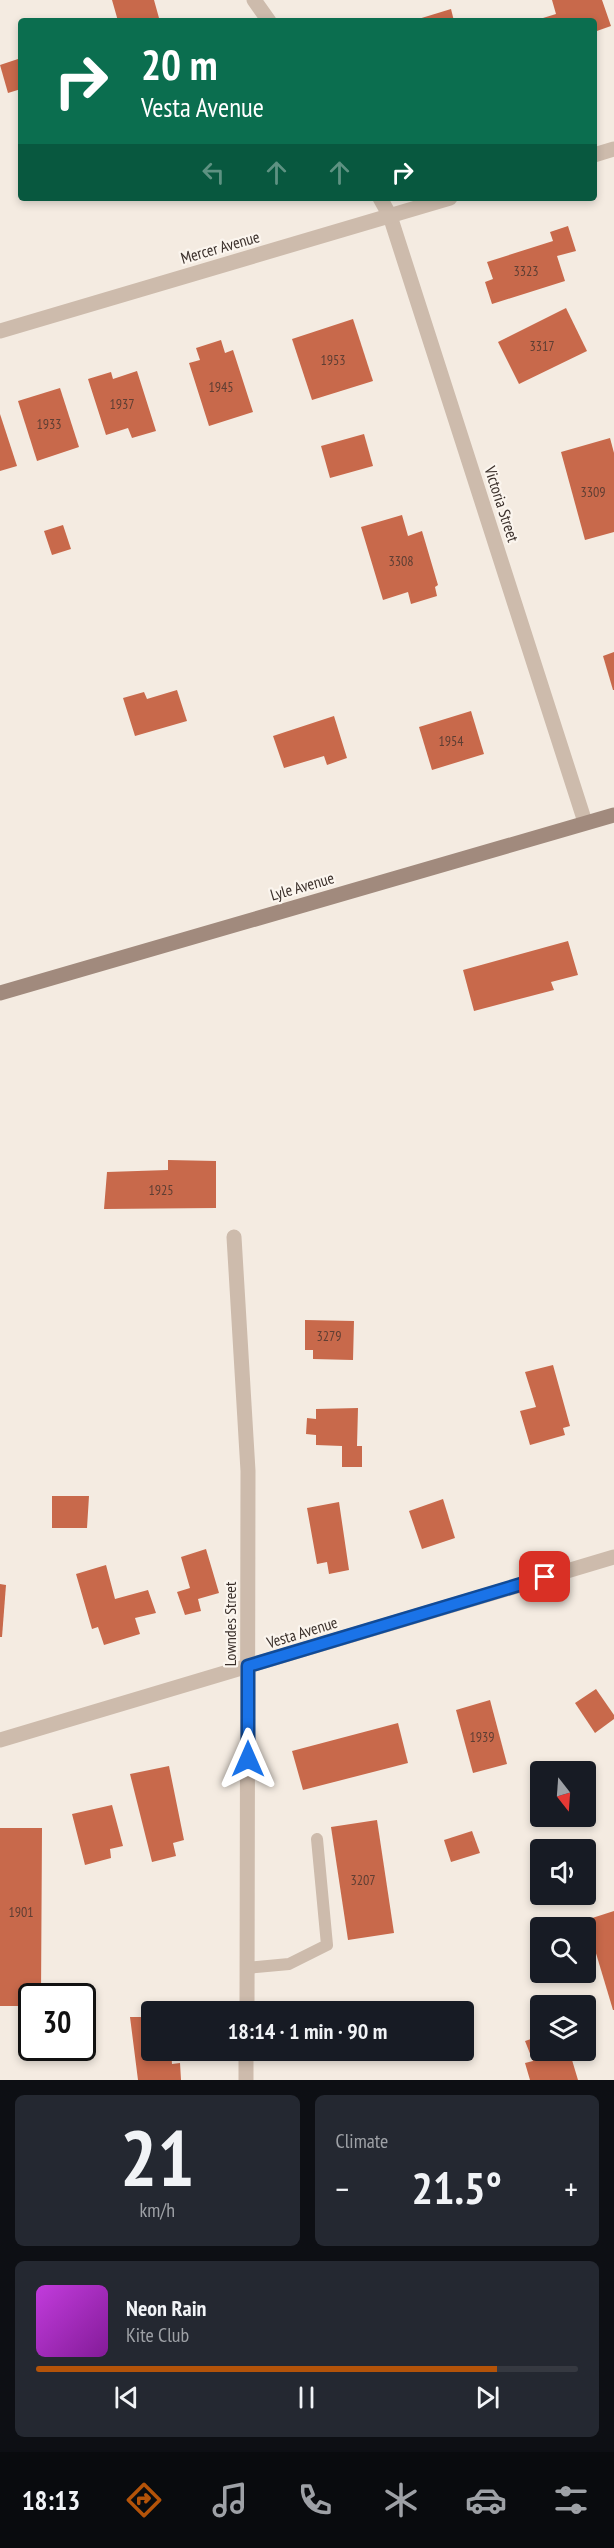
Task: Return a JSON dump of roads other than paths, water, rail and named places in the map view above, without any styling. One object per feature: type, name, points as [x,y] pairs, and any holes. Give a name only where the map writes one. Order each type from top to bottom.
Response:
[{"type":"street","points":[[255,0],[267,18]]},
{"type":"street","points":[[597,154],[614,149]]},
{"type":"street","name":"Victoria Street","points":[[382,201],[390,216],[585,822]]},
{"type":"street","name":"Mercer Avenue","points":[[0,331],[440,201]]},
{"type":"street","name":"Lyle Avenue","points":[[0,993],[614,814]]},
{"type":"street","name":"Lowndes Street","points":[[234,1237],[248,1471],[247,2001]]},
{"type":"street","name":"Vesta Avenue","points":[[0,1740],[614,1557]]},
{"type":"street","points":[[246,2061],[246,2080]]},
{"type":"lane","points":[[247,1968],[289,1964],[327,1945],[317,1839]]}]
